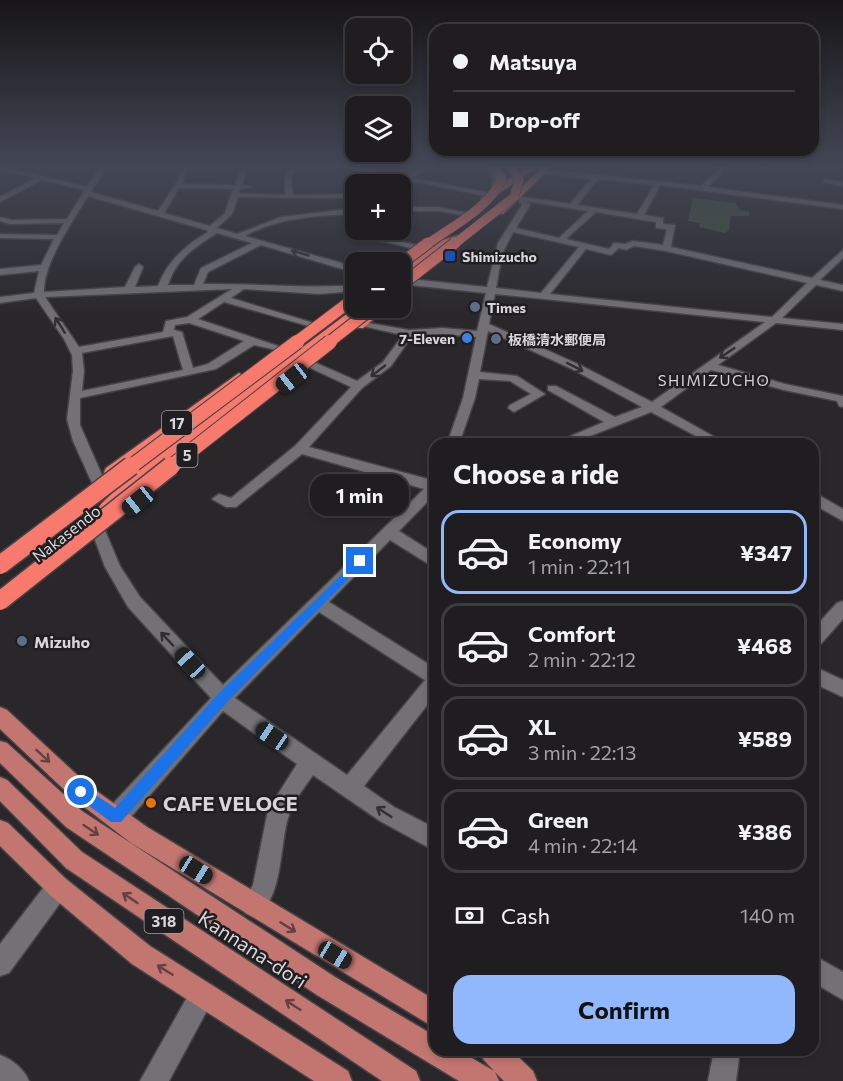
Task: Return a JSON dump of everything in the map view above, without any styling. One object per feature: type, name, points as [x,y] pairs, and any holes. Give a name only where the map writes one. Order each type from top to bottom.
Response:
[{"type":"highway","points":[[411,254],[462,216]]},
{"type":"highway","points":[[411,254],[464,216]]},
{"type":"highway","points":[[411,275],[490,216]]},
{"type":"highway","points":[[411,274],[437,251],[456,248],[495,216]]},
{"type":"highway","name":"Nakasendo","points":[[0,558],[98,482],[345,301]]},
{"type":"highway","name":"17","points":[[0,558],[345,301]]},
{"type":"highway","name":"5","points":[[0,565],[345,301]]},
{"type":"highway","points":[[314,322],[345,315]]},
{"type":"highway","name":"5","points":[[18,595],[132,484],[357,318]]},
{"type":"highway","name":"Nakasendo","points":[[0,609],[310,364],[358,318]]},
{"type":"highway","name":"5","points":[[0,601],[360,318]]},
{"type":"main road","points":[[0,716],[81,792],[139,835],[429,1011]]},
{"type":"main road","name":"318","points":[[0,750],[74,819],[360,1008],[429,1048]]},
{"type":"main road","name":"Kannana-dori","points":[[0,788],[74,860],[406,1081]]},
{"type":"main road","points":[[0,831],[58,887],[141,955],[338,1081]]},
{"type":"main road","name":"318","points":[[442,1056],[485,1081]]},
{"type":"main road","points":[[498,1056],[523,1081]]},
{"type":"street","points":[[71,216],[37,285],[39,295],[76,351],[79,366],[73,420],[98,482]]},
{"type":"street","points":[[168,216],[345,267]]},
{"type":"street","points":[[162,289],[167,271],[176,259],[213,230],[226,216]]},
{"type":"street","points":[[239,236],[260,223],[301,216]]},
{"type":"street","points":[[455,438],[469,398],[502,243],[518,216]]},
{"type":"street","points":[[561,240],[587,216]]},
{"type":"street","points":[[635,216],[660,220],[659,226],[672,227],[666,248]]},
{"type":"street","points":[[0,219],[8,219],[10,222],[68,221]]},
{"type":"street","points":[[510,229],[611,252],[617,245],[626,247],[633,243],[666,248],[843,288]]},
{"type":"street","points":[[0,236],[59,237]]},
{"type":"street","points":[[387,240],[419,248]]},
{"type":"street","points":[[197,288],[204,270],[261,242]]},
{"type":"street","points":[[543,296],[584,246]]},
{"type":"street","points":[[575,438],[653,407],[775,320],[843,254]]},
{"type":"street","points":[[0,272],[47,267]]},
{"type":"street","points":[[128,291],[139,267]]},
{"type":"street","points":[[411,282],[843,327]]},
{"type":"street","points":[[168,333],[170,323],[190,320],[243,286]]},
{"type":"street","points":[[0,300],[39,295],[243,286],[345,292]]},
{"type":"street","points":[[223,299],[314,322]]},
{"type":"street","points":[[369,318],[409,333],[483,330],[544,351],[710,438]]},
{"type":"street","points":[[190,320],[277,349]]},
{"type":"street","points":[[76,351],[177,332],[189,372]]},
{"type":"street","points":[[219,499],[231,504],[236,501],[300,449],[358,386],[387,364],[409,333]]},
{"type":"street","points":[[75,396],[212,367],[252,341]]},
{"type":"street","points":[[310,364],[358,386]]},
{"type":"street","points":[[708,366],[784,387],[842,399],[843,403]]},
{"type":"street","points":[[474,375],[513,378],[540,394],[514,408]]},
{"type":"street","points":[[552,387],[616,423]]},
{"type":"street","points":[[300,449],[429,485]]},
{"type":"street","points":[[116,817],[224,697],[429,493]]},
{"type":"street","points":[[819,501],[843,516]]},
{"type":"street","points":[[99,532],[113,567],[134,602],[224,697],[233,710],[387,814],[429,837]]},
{"type":"street","points":[[389,532],[429,557]]},
{"type":"street","points":[[318,603],[429,672]]},
{"type":"street","points":[[819,635],[843,608]]},
{"type":"street","points":[[819,677],[843,689]]},
{"type":"street","points":[[349,788],[429,688]]},
{"type":"street","points":[[253,905],[262,891],[279,810],[310,762]]},
{"type":"street","points":[[0,964],[58,887]]},
{"type":"street","points":[[819,971],[843,987]]},
{"type":"street","points":[[154,1081],[203,994]]},
{"type":"street","points":[[722,1081],[726,1056]]},
{"type":"street","points":[[0,1068],[15,1081]]},
{"type":"green space","points":[[689,216],[731,216],[729,230],[725,233],[699,227],[700,223],[688,221]]},
{"type":"place","name":"Shimizucho","points":[[450,256]]},
{"type":"place","name":"Times","points":[[475,307]]},
{"type":"place","name":"7-Eleven","points":[[467,338]]},
{"type":"place","name":"板橋清水郵便局","points":[[496,339]]},
{"type":"place","name":"Mizuho","points":[[22,641]]},
{"type":"place","name":"CAFE VELOCE","points":[[151,803]]},
{"type":"district","name":"SHIMIZUCHO","points":[[714,380]]},
{"type":"route","points":[[81,792],[116,817],[224,697],[360,561]]}]
